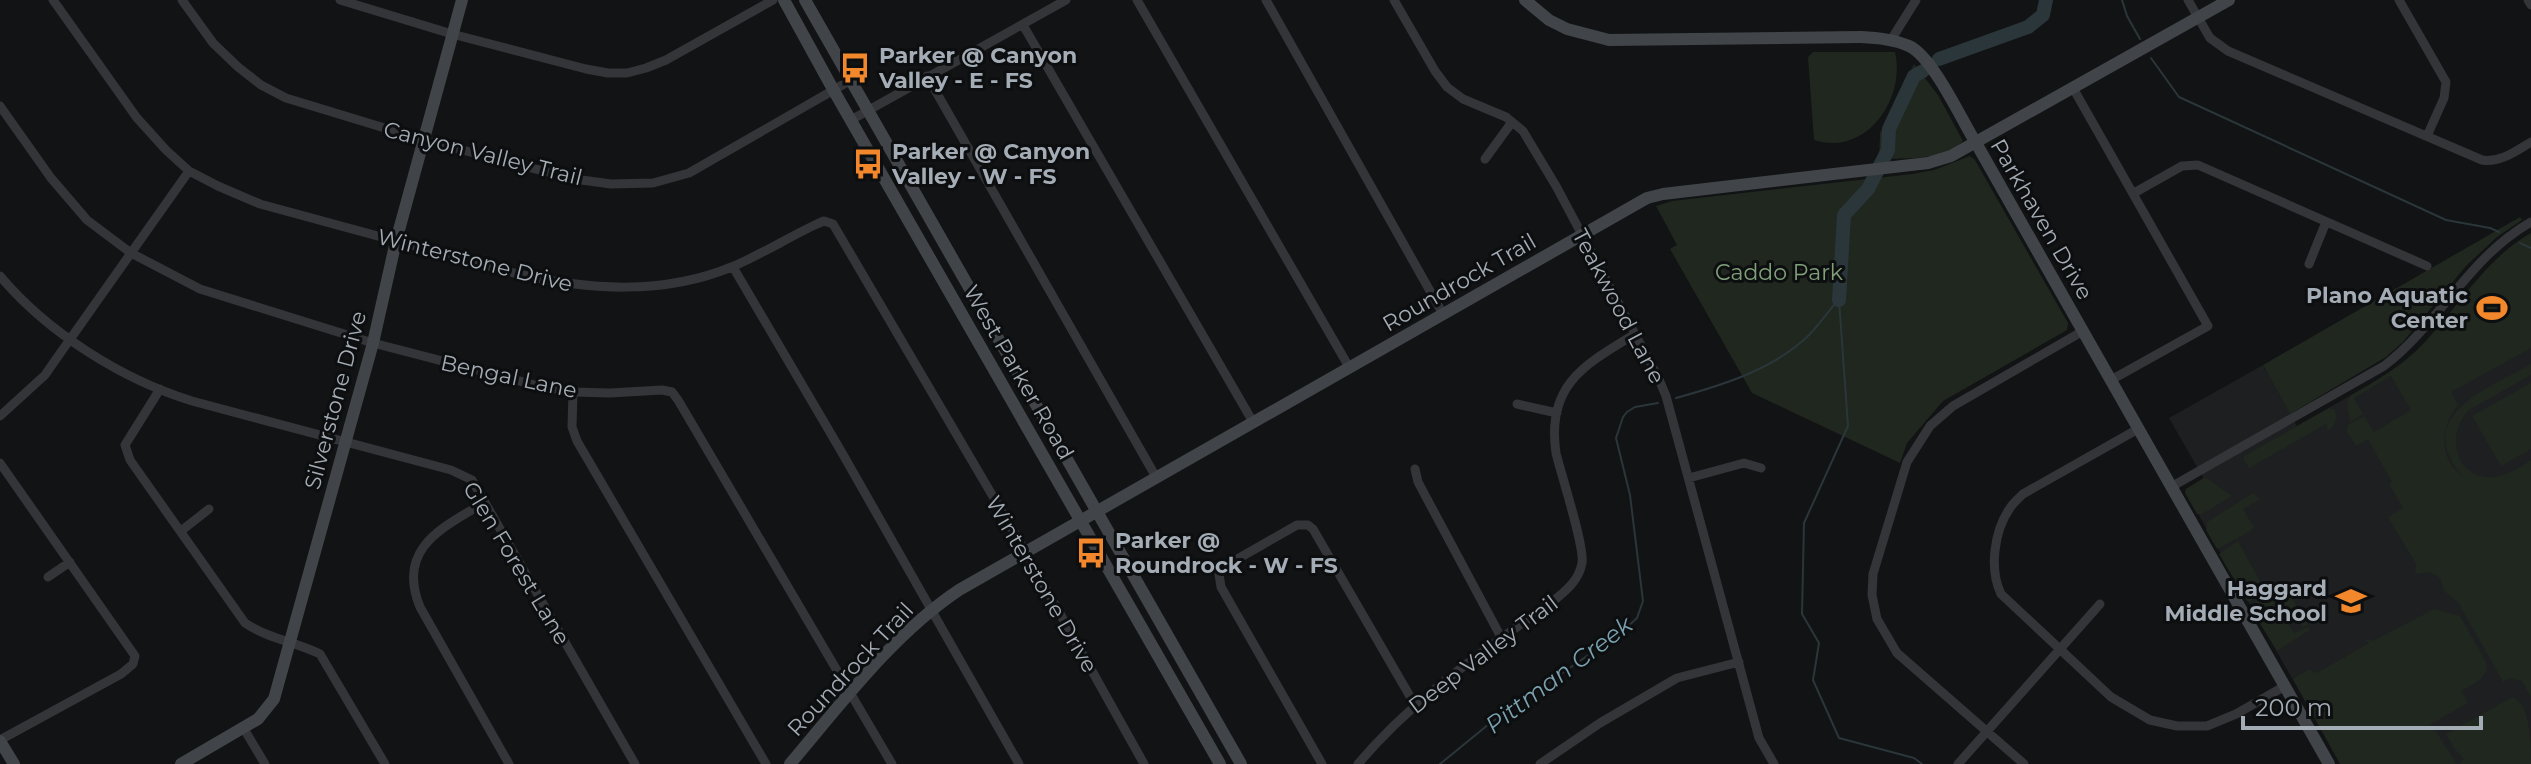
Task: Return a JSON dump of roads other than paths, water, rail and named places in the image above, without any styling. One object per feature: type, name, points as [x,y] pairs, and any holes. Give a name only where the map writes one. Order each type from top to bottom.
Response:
[{"type":"street","name":"Winterstone Drive","points":[[53,0],[137,118],[166,150],[189,171],[260,204],[514,273],[580,286],[627,288],[708,275],[733,267],[824,221],[833,224],[1025,551],[1144,764]]},
{"type":"street","name":"Canyon Valley Trail","points":[[182,0],[213,43],[238,67],[261,85],[303,105],[574,179],[611,184],[653,183],[689,173],[851,80]]},
{"type":"street","points":[[340,0],[452,34],[608,73],[627,73],[666,60],[773,0]]},
{"type":"street","name":"Silverstone Drive","points":[[181,764],[244,729],[258,719],[274,699],[373,343],[396,241],[462,0]]},
{"type":"street","name":"West Parker Road","points":[[784,0],[1220,764]]},
{"type":"street","name":"West Parker Road","points":[[805,0],[1241,764]]},
{"type":"street","points":[[851,120],[1066,0]]},
{"type":"street","points":[[1137,0],[1349,367]]},
{"type":"street","points":[[1266,0],[1443,314]]},
{"type":"street","name":"Teakwood Lane","points":[[1394,0],[1447,87],[1463,99],[1493,109],[1512,122],[1535,148],[1666,396],[1759,738],[1774,764]]},
{"type":"street","name":"Parkhaven Drive","points":[[1525,0],[1549,20],[1567,29],[1609,40],[1860,37],[1891,40],[1911,46],[1924,57],[2329,764]]},
{"type":"street","points":[[1891,40],[1916,0]]},
{"type":"street","points":[[2188,0],[2210,38],[2228,51],[2482,160],[2502,158],[2531,142]]},
{"type":"street","name":"Roundrock Trail","points":[[790,764],[851,692],[932,610],[959,590],[1646,199],[1663,194],[1928,163],[1951,156],[2229,0]]},
{"type":"street","points":[[2399,0],[2446,82],[2444,98],[2427,136]]},
{"type":"street","points":[[2528,0],[2531,5]]},
{"type":"street","points":[[1023,25],[1253,422]]},
{"type":"street","points":[[927,76],[1156,477]]},
{"type":"street","points":[[2073,88],[2208,326],[2111,380]]},
{"type":"street","name":"Bengal Lane","points":[[0,106],[70,201],[109,238],[200,289],[373,343],[502,377],[573,392],[662,390],[675,395],[892,764]]},
{"type":"street","points":[[1485,159],[1512,122]]},
{"type":"street","points":[[2134,193],[2182,166],[2198,165],[2427,266]]},
{"type":"street","points":[[0,416],[45,375],[189,171]]},
{"type":"street","points":[[2309,264],[2326,222]]},
{"type":"street","points":[[2171,487],[2384,366],[2414,340],[2478,264],[2498,245],[2531,222]]},
{"type":"street","points":[[733,267],[1019,764]]},
{"type":"street","name":"Glen Forest Lane","points":[[0,276],[42,320],[71,340],[160,389],[192,401],[464,474],[472,480],[635,764]]},
{"type":"street","points":[[2024,764],[1908,664],[1890,643],[1877,619],[1872,583],[1907,462],[1930,426],[1975,392],[2083,331]]},
{"type":"street","name":"Deep Valley Trail","points":[[1358,764],[1374,744],[1446,679],[1571,586],[1581,567],[1583,555],[1556,453],[1557,413],[1564,389],[1574,377],[1602,354],[1635,334]]},
{"type":"street","points":[[160,389],[128,439],[125,451],[245,623],[260,633],[320,654],[385,764]]},
{"type":"street","points":[[573,392],[572,427],[577,441],[766,764]]},
{"type":"street","points":[[1517,404],[1557,413]]},
{"type":"street","points":[[2138,429],[2023,494],[2009,508],[2001,528],[1994,565],[1995,582],[2001,594],[2111,697],[2150,720],[2177,726],[2207,726],[2236,714],[2285,686]]},
{"type":"street","points":[[0,463],[135,656],[133,664],[121,674],[0,741],[14,764]]},
{"type":"street","points":[[1689,478],[1744,463],[1761,468]]},
{"type":"street","points":[[1415,469],[1418,482],[1502,639]]},
{"type":"street","points":[[485,502],[447,524],[423,545],[413,571],[413,584],[420,607],[509,764]]},
{"type":"street","points":[[181,531],[209,509]]},
{"type":"street","points":[[1322,764],[1221,587],[1219,574],[1222,568],[1297,525],[1308,525],[1415,705]]},
{"type":"street","points":[[48,577],[70,562]]},
{"type":"street","points":[[1958,764],[2100,604]]},
{"type":"street","points":[[1540,764],[1600,723],[1677,678],[1739,662]]},
{"type":"street","points":[[244,729],[265,764]]},
{"type":"waterway","name":"Pittman Creek","points":[[1939,59],[2028,27],[2043,15],[2046,0]]},
{"type":"waterway","points":[[2122,0],[2140,39]]},
{"type":"waterway","points":[[2151,58],[2179,97],[2446,220],[2499,232]]},
{"type":"waterway","name":"Pittman Creek","points":[[1839,300],[1844,215],[1868,189],[1888,150],[1889,129],[1914,76],[1923,71]]},
{"type":"waterway","points":[[2520,243],[2531,248]]},
{"type":"waterway","name":"Pittman Creek","points":[[1676,398],[1730,381],[1781,357],[1810,334],[1838,300]]},
{"type":"waterway","points":[[1839,300],[1848,426],[1804,523],[1802,614],[1819,643],[1813,680],[1839,738],[1914,758],[1922,764]]},
{"type":"waterway","name":"Pittman Creek","points":[[1440,764],[1489,724],[1623,631],[1637,618],[1643,601],[1630,495],[1616,438],[1627,412],[1635,407],[1658,403]]},
{"type":"place","name":"Parker @ Canyon Valley - E - FS","points":[[855,68]]},
{"type":"place","name":"Parker @ Canyon Valley - W - FS","points":[[868,164]]},
{"type":"place","name":"Plano Aquatic Center","points":[[2492,308]]},
{"type":"place","name":"Parker @ Roundrock - W - FS","points":[[1091,553]]},
{"type":"place","name":"Haggard Middle School","points":[[2351,601]]},
{"type":"park label","name":"Caddo Park","points":[[1779,272]]}]
